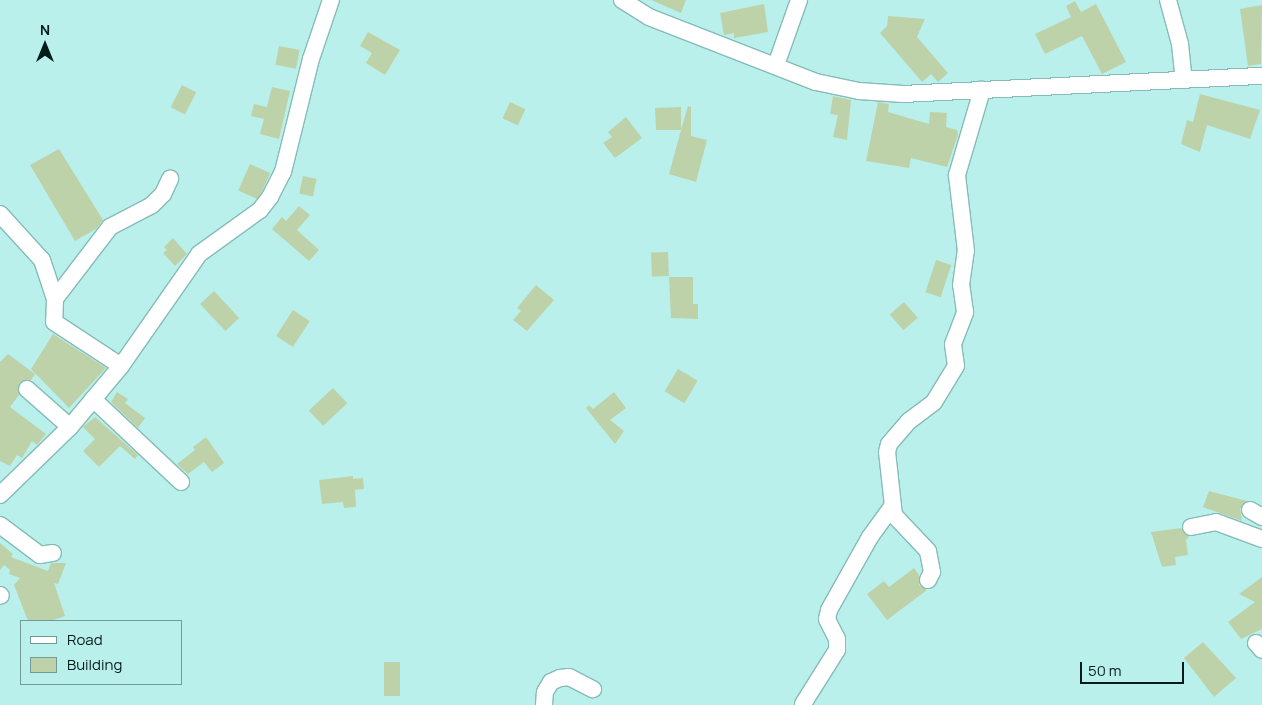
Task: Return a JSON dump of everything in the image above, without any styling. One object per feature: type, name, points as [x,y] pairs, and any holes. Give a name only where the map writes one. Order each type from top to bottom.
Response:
[{"type":"street","points":[[0,495],[70,427],[121,366],[199,254],[260,210],[270,197],[283,172],[311,59],[331,0]]},
{"type":"street","points":[[622,0],[649,17],[816,82],[859,91],[903,94],[1262,76]]},
{"type":"street","points":[[776,65],[799,0]]},
{"type":"street","points":[[1168,0],[1180,44],[1184,80]]},
{"type":"street","points":[[928,580],[932,572],[928,551],[894,515],[889,444],[909,421],[934,402],[956,366],[953,344],[965,312],[961,285],[966,251],[957,175],[982,90]]},
{"type":"street","points":[[55,299],[110,228],[152,205],[163,194],[170,179]]},
{"type":"street","points":[[0,214],[42,260],[55,299],[54,322],[61,329],[121,366]]},
{"type":"street","points":[[27,389],[70,427]]},
{"type":"street","points":[[93,399],[181,482]]},
{"type":"street","points":[[803,704],[837,650],[837,639],[827,619],[829,610],[870,537],[892,507]]},
{"type":"street","points":[[1191,526],[1216,522],[1262,539]]},
{"type":"street","points":[[0,525],[40,555],[52,553]]},
{"type":"street","points":[[544,705],[550,682],[560,678],[578,680],[593,689]]},
{"type":"building","points":[[651,0],[686,0],[681,13]]},
{"type":"building","points":[[1075,1],[1081,12],[1096,4],[1126,62],[1102,74],[1082,36],[1045,54],[1035,34],[1071,17],[1066,6]]},
{"type":"building","points":[[764,4],[768,32],[734,38],[734,33],[724,35],[720,13]]},
{"type":"building","points":[[1262,5],[1261,64],[1248,66],[1240,9]]},
{"type":"building","points":[[888,16],[925,19],[917,37],[948,73],[938,82],[931,74],[922,82],[880,33],[887,26]]},
{"type":"building","points":[[368,32],[400,50],[385,75],[366,63],[372,53],[360,46]]},
{"type":"building","points":[[279,46],[300,50],[296,69],[275,65]]},
{"type":"building","points":[[182,85],[196,92],[185,115],[171,107]]},
{"type":"building","points":[[272,87],[290,91],[279,139],[260,134],[264,119],[251,116],[254,104],[267,107]]},
{"type":"building","points":[[1200,94],[1260,110],[1250,139],[1207,125],[1200,152],[1181,144],[1187,120],[1193,122]]},
{"type":"building","points":[[833,96],[851,100],[847,140],[833,137],[838,115],[830,114]]},
{"type":"building","points":[[510,102],[525,109],[518,125],[502,118]]},
{"type":"building","points":[[878,102],[889,104],[888,112],[929,124],[930,112],[947,113],[946,127],[957,130],[958,135],[947,167],[911,158],[909,168],[866,161]]},
{"type":"building","points":[[688,106],[691,107],[691,136],[707,140],[696,182],[669,174]]},
{"type":"building","points":[[681,107],[681,130],[656,130],[655,108]]},
{"type":"building","points":[[626,117],[642,138],[615,158],[603,143],[612,137],[608,132]]},
{"type":"building","points":[[59,149],[103,220],[96,229],[75,241],[30,165]]},
{"type":"building","points":[[250,164],[270,173],[258,199],[238,190]]},
{"type":"building","points":[[303,176],[317,179],[313,197],[299,194]]},
{"type":"building","points":[[299,206],[310,215],[297,230],[319,250],[309,261],[272,229],[282,217],[286,221]]},
{"type":"building","points":[[173,238],[187,254],[175,266],[163,253],[167,250],[164,247]]},
{"type":"building","points":[[668,252],[669,276],[652,277],[651,253]]},
{"type":"building","points":[[936,260],[951,265],[941,297],[925,292]]},
{"type":"building","points":[[669,277],[693,277],[693,304],[698,304],[698,319],[671,318]]},
{"type":"building","points":[[536,285],[554,300],[527,331],[513,320],[521,311],[517,308]]},
{"type":"building","points":[[214,291],[239,318],[225,331],[200,304]]},
{"type":"building","points":[[904,302],[918,318],[903,330],[890,314]]},
{"type":"building","points":[[293,310],[310,321],[293,347],[276,336]]},
{"type":"building","points":[[53,334],[106,368],[69,408],[31,369]]},
{"type":"building","points":[[8,354],[35,374],[31,380],[19,383],[19,395],[10,407],[46,434],[37,445],[32,441],[22,458],[17,455],[10,466],[0,461],[0,362]]},
{"type":"building","points":[[678,369],[698,381],[684,403],[665,391]]},
{"type":"building","points":[[333,388],[347,403],[323,426],[309,411]]},
{"type":"building","points":[[117,392],[128,399],[125,403],[145,418],[138,428],[111,402]]},
{"type":"building","points":[[614,392],[626,408],[610,420],[624,431],[615,444],[586,408],[589,405],[593,409]]},
{"type":"building","points":[[95,417],[138,455],[135,459],[120,446],[99,467],[83,451],[95,439],[83,427]]},
{"type":"building","points":[[206,437],[224,463],[212,472],[204,462],[188,474],[177,464],[195,450],[193,447]]},
{"type":"building","points":[[353,476],[353,479],[363,478],[364,489],[355,490],[356,507],[344,508],[343,502],[322,504],[319,480]]},
{"type":"building","points":[[1209,491],[1247,501],[1240,509],[1242,521],[1203,507]]},
{"type":"building","points":[[1181,528],[1189,537],[1186,540],[1188,555],[1175,557],[1176,565],[1162,567],[1151,532]]},
{"type":"building","points":[[0,543],[13,554],[11,557],[48,571],[51,563],[66,563],[58,584],[54,583],[65,616],[54,620],[28,620],[14,585],[20,578],[9,574],[10,570],[4,565],[0,570]]},
{"type":"building","points":[[914,568],[919,575],[919,585],[927,590],[887,620],[867,594],[884,581],[889,587]]},
{"type":"building","points":[[1262,577],[1262,629],[1241,639],[1228,622],[1255,602],[1239,594]]},
{"type":"building","points":[[1203,642],[1236,678],[1214,697],[1184,658]]},
{"type":"building","points":[[384,662],[400,662],[400,696],[384,696]]}]
